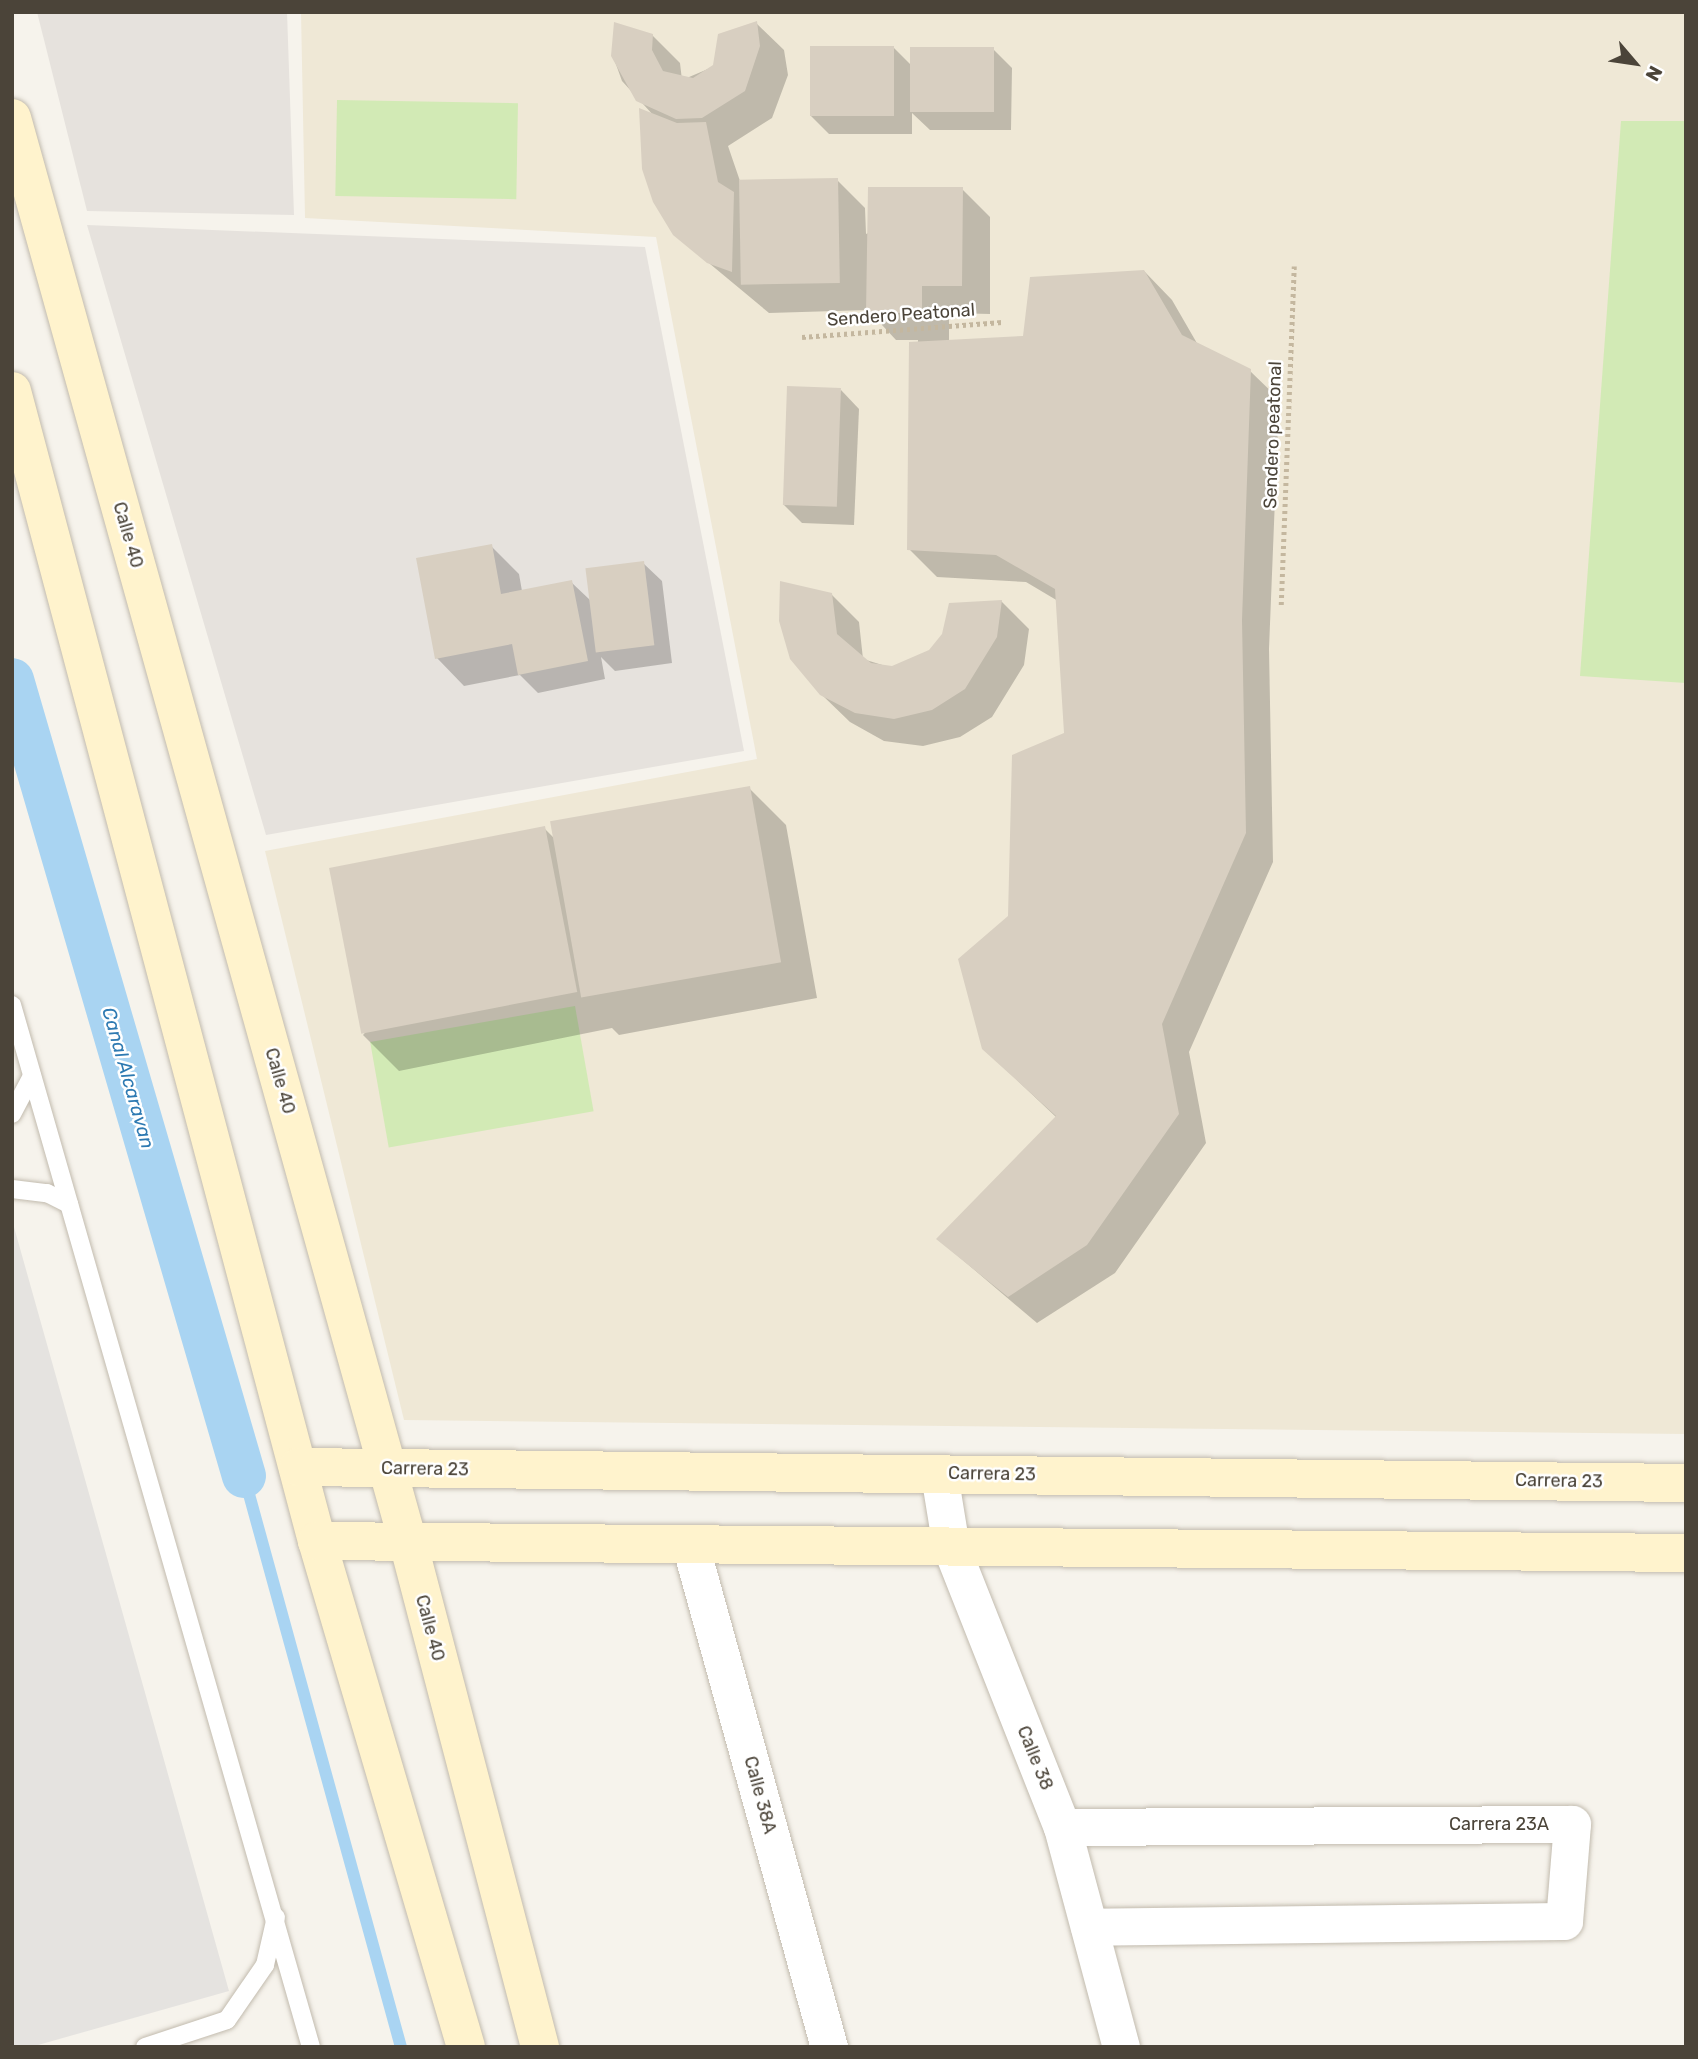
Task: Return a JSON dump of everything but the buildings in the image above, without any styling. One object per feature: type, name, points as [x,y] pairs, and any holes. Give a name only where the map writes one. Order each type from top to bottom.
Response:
[{"type":"main road","name":"Calle 40","points":[[12,118],[408,1542],[540,2047]]},
{"type":"main road","points":[[12,391],[317,1541],[466,2047]]},
{"type":"main road","name":"Carrera 23","points":[[298,1467],[1686,1483]]},
{"type":"main road","points":[[317,1541],[1686,1553]]},
{"type":"street","name":"Calle 38","points":[[940,1474],[951,1548],[1062,1828],[1121,2047]]},
{"type":"street","name":"Calle 38A","points":[[690,1544],[829,2047]]},
{"type":"street","name":"Carrera 23A","points":[[1062,1828],[1572,1824],[1564,1921],[1089,1927]]},
{"type":"lane","points":[[12,1005],[276,1914],[311,2047]]},
{"type":"lane","points":[[12,1114],[32,1076]]},
{"type":"lane","points":[[12,1189],[47,1193],[69,1204]]},
{"type":"lane","points":[[145,2047],[227,2020],[265,1965],[276,1914]]},
{"type":"path","name":"Sendero peatonal","points":[[1281,605],[1294,266]]},
{"type":"path","name":"Sendero Peatonal","points":[[802,337],[1002,322]]},
{"type":"shaded area","points":[[37,12],[287,12],[294,215],[87,211]]},
{"type":"shaded area","points":[[301,12],[1686,12],[1686,1434],[404,1420],[265,851],[757,759],[656,237],[305,218]]},
{"type":"shaded area","points":[[87,225],[645,247],[744,751],[266,835]]},
{"type":"shaded area","points":[[12,1220],[229,1991],[31,2047],[12,2047]]},
{"type":"green space","points":[[337,100],[518,103],[516,199],[335,196]]},
{"type":"green space","points":[[1621,121],[1686,121],[1686,683],[1580,676]]},
{"type":"green space","points":[[575,1006],[594,1111],[389,1147],[370,1042]]},
{"type":"waterway","name":"Canal Alcaravan","points":[[12,680],[244,1476]]},
{"type":"waterway","points":[[244,1476],[401,2047]]}]
